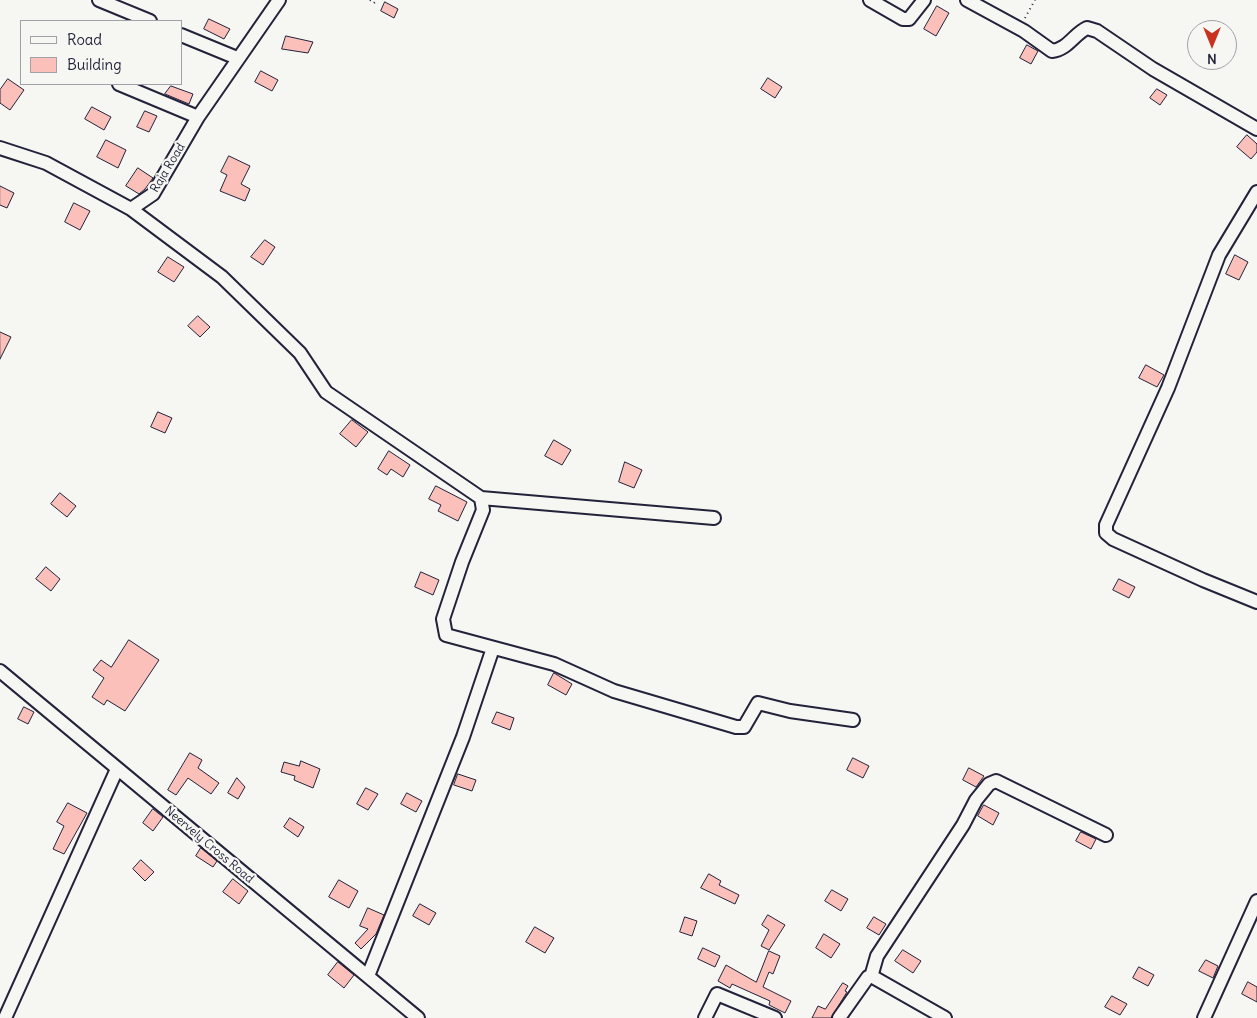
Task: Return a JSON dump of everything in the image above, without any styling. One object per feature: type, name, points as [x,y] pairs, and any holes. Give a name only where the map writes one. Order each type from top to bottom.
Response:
[{"type":"street","points":[[99,0],[148,20]]},
{"type":"street","name":"Raja Road","points":[[131,209],[154,194],[198,117],[237,58],[279,0]]},
{"type":"street","points":[[870,0],[902,19],[908,19],[924,0]]},
{"type":"street","points":[[967,0],[1019,28],[1052,51],[1064,47],[1079,31],[1087,28],[1097,31],[1153,70],[1257,129]]},
{"type":"street","points":[[182,35],[237,58]]},
{"type":"street","points":[[121,85],[198,117]]},
{"type":"street","points":[[0,148],[46,163],[131,209],[222,277],[300,353],[326,392],[481,498],[714,518]]},
{"type":"street","points":[[1257,192],[1219,255],[1168,388],[1106,525],[1106,533],[1113,539],[1257,602]]},
{"type":"street","points":[[481,498],[483,510],[462,562],[444,619],[446,635],[554,664],[614,691],[736,727],[744,727],[758,703],[790,711],[853,720]]},
{"type":"street","points":[[368,976],[463,737],[492,648]]},
{"type":"street","name":"Neervely Cross Road","points":[[0,671],[418,1018]]},
{"type":"street","points":[[5,1018],[117,769]]},
{"type":"street","points":[[839,1018],[868,977],[870,977],[877,956],[963,825],[976,800],[989,784],[996,781],[1106,835]]},
{"type":"street","points":[[1204,1018],[1257,900]]},
{"type":"street","points":[[870,977],[945,1018]]},
{"type":"street","points":[[705,1018],[716,994],[775,1018]]},
{"type":"path","points":[[370,0],[374,3],[377,0]]},
{"type":"path","points":[[1019,28],[1035,0]]},
{"type":"building","points":[[385,2],[398,9],[394,18],[381,11]]},
{"type":"building","points":[[937,6],[949,13],[936,36],[924,29]]},
{"type":"building","points":[[209,19],[230,29],[224,39],[204,29]]},
{"type":"building","points":[[286,36],[313,42],[308,53],[282,49]]},
{"type":"building","points":[[1027,45],[1038,51],[1031,64],[1020,58]]},
{"type":"building","points":[[261,71],[278,80],[272,91],[255,82]]},
{"type":"building","points":[[768,78],[782,87],[775,98],[761,89]]},
{"type":"building","points":[[8,79],[24,90],[10,110],[0,103],[0,90]]},
{"type":"building","points":[[171,86],[193,94],[189,104],[165,94]]},
{"type":"building","points":[[1157,89],[1167,95],[1160,105],[1150,98]]},
{"type":"building","points":[[92,107],[111,117],[104,130],[85,119]]},
{"type":"building","points":[[145,111],[157,116],[149,132],[137,127]]},
{"type":"building","points":[[1247,135],[1257,144],[1257,152],[1251,159],[1237,147]]},
{"type":"building","points":[[106,140],[126,150],[118,168],[97,157]]},
{"type":"building","points":[[229,156],[250,166],[241,184],[250,189],[245,201],[220,191],[227,175],[221,172]]},
{"type":"building","points":[[138,168],[153,178],[139,194],[126,186]]},
{"type":"building","points":[[0,186],[14,193],[7,208],[0,205]]},
{"type":"building","points":[[74,203],[90,211],[80,230],[65,222]]},
{"type":"building","points":[[265,240],[275,247],[263,265],[251,257]]},
{"type":"building","points":[[1235,255],[1248,262],[1239,280],[1226,274]]},
{"type":"building","points":[[168,257],[184,267],[174,282],[158,272]]},
{"type":"building","points":[[198,316],[210,327],[200,337],[188,326]]},
{"type":"building","points":[[0,332],[11,337],[0,359]]},
{"type":"building","points":[[1146,365],[1164,375],[1157,387],[1139,378]]},
{"type":"building","points":[[158,412],[172,418],[165,433],[151,427]]},
{"type":"building","points":[[352,420],[368,432],[356,447],[340,434]]},
{"type":"building","points":[[554,440],[571,450],[562,465],[545,456]]},
{"type":"building","points":[[389,451],[410,465],[403,477],[391,469],[387,475],[378,469]]},
{"type":"building","points":[[625,462],[642,470],[634,488],[619,482]]},
{"type":"building","points":[[436,486],[467,502],[458,521],[438,511],[441,505],[429,499]]},
{"type":"building","points":[[60,493],[76,506],[67,517],[51,504]]},
{"type":"building","points":[[46,567],[60,579],[51,591],[36,579]]},
{"type":"building","points":[[421,572],[439,580],[433,595],[415,587]]},
{"type":"building","points":[[1119,579],[1135,587],[1129,598],[1113,590]]},
{"type":"building","points":[[129,640],[159,660],[125,711],[107,700],[104,705],[92,697],[104,678],[93,670],[101,660],[111,667]]},
{"type":"building","points":[[554,673],[572,684],[566,695],[548,685]]},
{"type":"building","points":[[24,707],[34,712],[28,724],[18,719]]},
{"type":"building","points":[[497,712],[514,718],[510,730],[492,723]]},
{"type":"building","points":[[190,753],[202,760],[198,768],[219,783],[211,794],[188,778],[176,795],[168,790]]},
{"type":"building","points":[[853,758],[869,766],[863,778],[847,770]]},
{"type":"building","points":[[301,761],[320,769],[313,788],[294,780],[295,776],[281,772],[284,762],[299,766]]},
{"type":"building","points":[[969,768],[984,776],[976,787],[963,780]]},
{"type":"building","points":[[458,774],[476,780],[472,791],[454,785]]},
{"type":"building","points":[[237,778],[245,787],[238,799],[228,793]]},
{"type":"building","points":[[366,788],[378,794],[368,810],[357,804]]},
{"type":"building","points":[[407,793],[422,801],[416,812],[401,804]]},
{"type":"building","points":[[68,803],[87,813],[64,854],[53,849],[64,826],[57,822]]},
{"type":"building","points":[[984,805],[999,813],[993,825],[978,816]]},
{"type":"building","points":[[153,809],[163,817],[153,831],[143,823]]},
{"type":"building","points":[[290,818],[304,827],[298,837],[284,827]]},
{"type":"building","points":[[1081,832],[1096,839],[1091,849],[1076,841]]},
{"type":"building","points":[[201,848],[217,861],[213,867],[196,856]]},
{"type":"building","points":[[141,860],[154,872],[145,881],[133,869]]},
{"type":"building","points":[[709,874],[721,881],[719,885],[739,895],[735,904],[701,888]]},
{"type":"building","points":[[233,879],[248,891],[239,904],[223,892]]},
{"type":"building","points":[[339,880],[358,891],[349,908],[329,897]]},
{"type":"building","points":[[832,890],[848,899],[841,911],[825,901]]},
{"type":"building","points":[[420,904],[436,913],[429,925],[413,916]]},
{"type":"building","points":[[368,908],[384,915],[376,934],[361,949],[355,943],[368,929],[360,926]]},
{"type":"building","points":[[768,915],[785,925],[769,950],[761,946],[769,930],[762,925]]},
{"type":"building","points":[[685,917],[697,921],[692,936],[680,932]]},
{"type":"building","points":[[874,917],[886,924],[879,935],[867,928]]},
{"type":"building","points":[[535,927],[554,938],[545,953],[526,942]]},
{"type":"building","points":[[824,934],[840,944],[831,958],[816,948]]},
{"type":"building","points":[[703,948],[720,956],[715,967],[698,959]]},
{"type":"building","points":[[903,950],[921,961],[913,973],[895,961]]},
{"type":"building","points":[[769,951],[780,956],[773,974],[769,972],[763,987],[791,1001],[785,1013],[769,1005],[770,1001],[732,984],[730,988],[718,981],[726,965],[756,982]]},
{"type":"building","points":[[1206,960],[1218,966],[1213,978],[1199,971]]},
{"type":"building","points":[[338,962],[354,975],[344,988],[328,975]]},
{"type":"building","points":[[1139,967],[1154,975],[1148,986],[1133,978]]},
{"type":"building","points":[[1248,982],[1257,987],[1257,1002],[1242,994]]},
{"type":"building","points":[[843,983],[848,986],[845,991],[847,992],[831,1018],[812,1018],[818,1006],[825,1009]]},
{"type":"building","points":[[1112,996],[1127,1004],[1120,1015],[1105,1007]]}]
